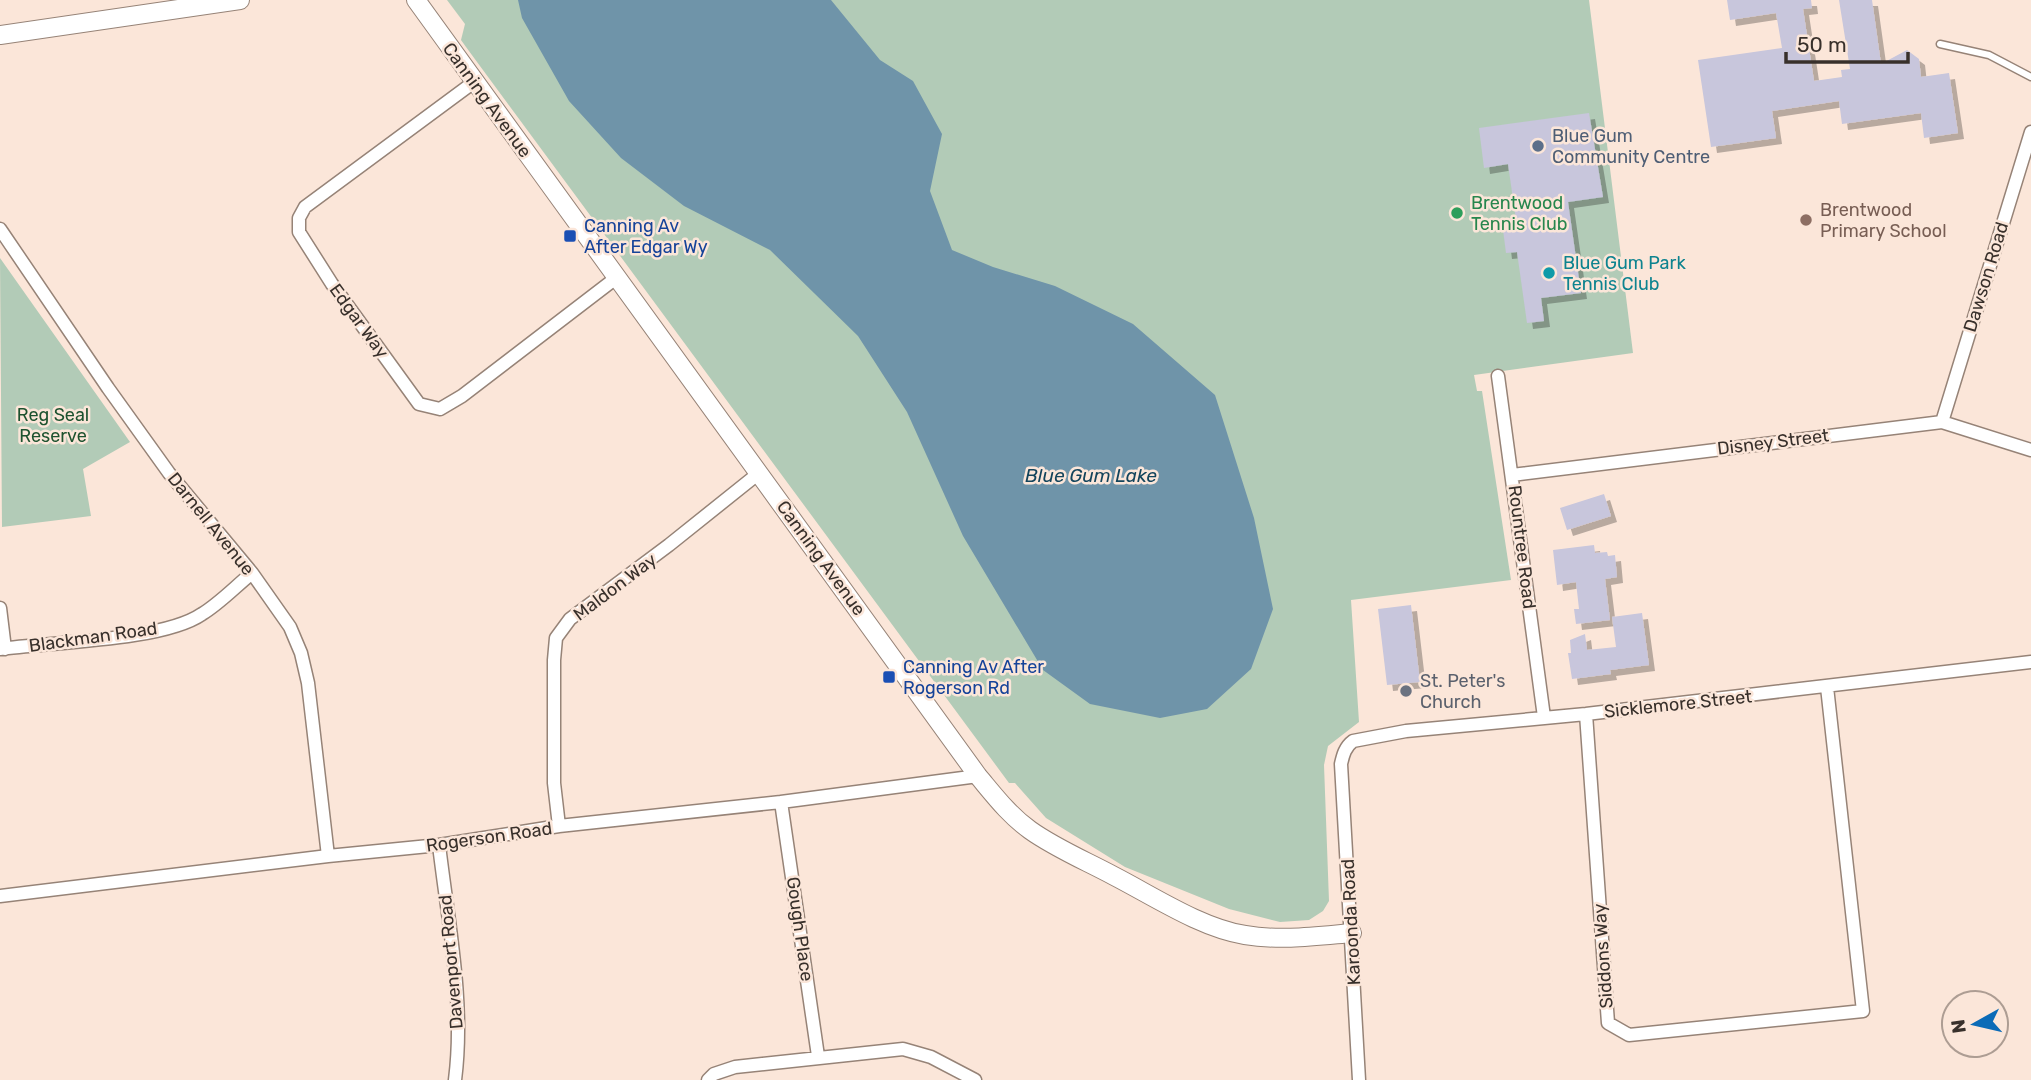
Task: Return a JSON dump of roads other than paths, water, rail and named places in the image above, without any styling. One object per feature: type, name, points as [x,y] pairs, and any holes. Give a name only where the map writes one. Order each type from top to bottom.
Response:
[{"type":"street","points":[[0,34],[240,0]]},
{"type":"street","name":"Canning Avenue","points":[[416,0],[978,776],[1011,814],[1031,831],[1194,917],[1244,935],[1293,937],[1352,933]]},
{"type":"street","name":"Edgar Way","points":[[474,82],[305,207],[299,218],[299,232],[332,284],[419,404],[439,410],[462,396],[616,278]]},
{"type":"street","name":"Dawson Road","points":[[1942,422],[2031,132]]},
{"type":"street","name":"Darnell Avenue","points":[[0,229],[162,463],[252,573],[290,627],[301,653],[308,683],[328,856]]},
{"type":"street","name":"Rountree Road","points":[[1498,376],[1544,718]]},
{"type":"street","name":"Disney Street","points":[[1512,475],[1942,422],[2031,450]]},
{"type":"street","name":"Maldon Way","points":[[559,826],[554,783],[556,638],[570,620],[759,473]]},
{"type":"street","name":"Blackman Road","points":[[3,649],[139,634],[182,624],[201,615],[252,573]]},
{"type":"street","points":[[0,608],[3,649]]},
{"type":"street","name":"Sicklemore Street","points":[[1341,764],[1348,744],[1364,737],[2031,662]]},
{"type":"street","points":[[1827,687],[1863,1011],[1876,1017]]},
{"type":"street","name":"Siddons Way","points":[[1586,714],[1608,1023],[1629,1035],[1863,1011]]},
{"type":"street","name":"Karoonda Road","points":[[1341,764],[1359,1080]]},
{"type":"street","name":"Rogerson Road","points":[[0,896],[439,845],[559,826],[781,802],[978,776]]},
{"type":"street","name":"Gough Place","points":[[781,802],[818,1056]]},
{"type":"street","name":"Davenport Road","points":[[439,845],[456,985],[459,1051],[455,1080]]},
{"type":"street","points":[[708,1080],[714,1074],[735,1067],[903,1049],[930,1057],[975,1080]]},
{"type":"lane","points":[[1940,44],[1989,55],[2031,77]]},
{"type":"water","name":"Blue Gum Lake","points":[[518,0],[831,0],[880,60],[913,81],[942,134],[930,191],[952,250],[993,267],[1055,286],[1133,324],[1215,395],[1254,518],[1273,609],[1251,669],[1207,709],[1160,718],[1090,704],[1043,670],[963,536],[907,412],[858,336],[770,250],[684,206],[621,158],[569,101],[522,18]]},
{"type":"place","name":"Blue Gum Community Centre","points":[[1538,146]]},
{"type":"place","name":"Brentwood Tennis Club","points":[[1457,213]]},
{"type":"place","name":"Brentwood Primary School","points":[[1806,220]]},
{"type":"place","name":"Canning Av After Edgar Wy","points":[[570,236]]},
{"type":"place","name":"Blue Gum Park Tennis Club","points":[[1549,273]]},
{"type":"place","name":"Canning Av After Rogerson Rd","points":[[889,677]]},
{"type":"place","name":"St. Peter's Church","points":[[1406,691]]},
{"type":"park label","name":"Reg Seal Reserve","points":[[53,425]]}]
